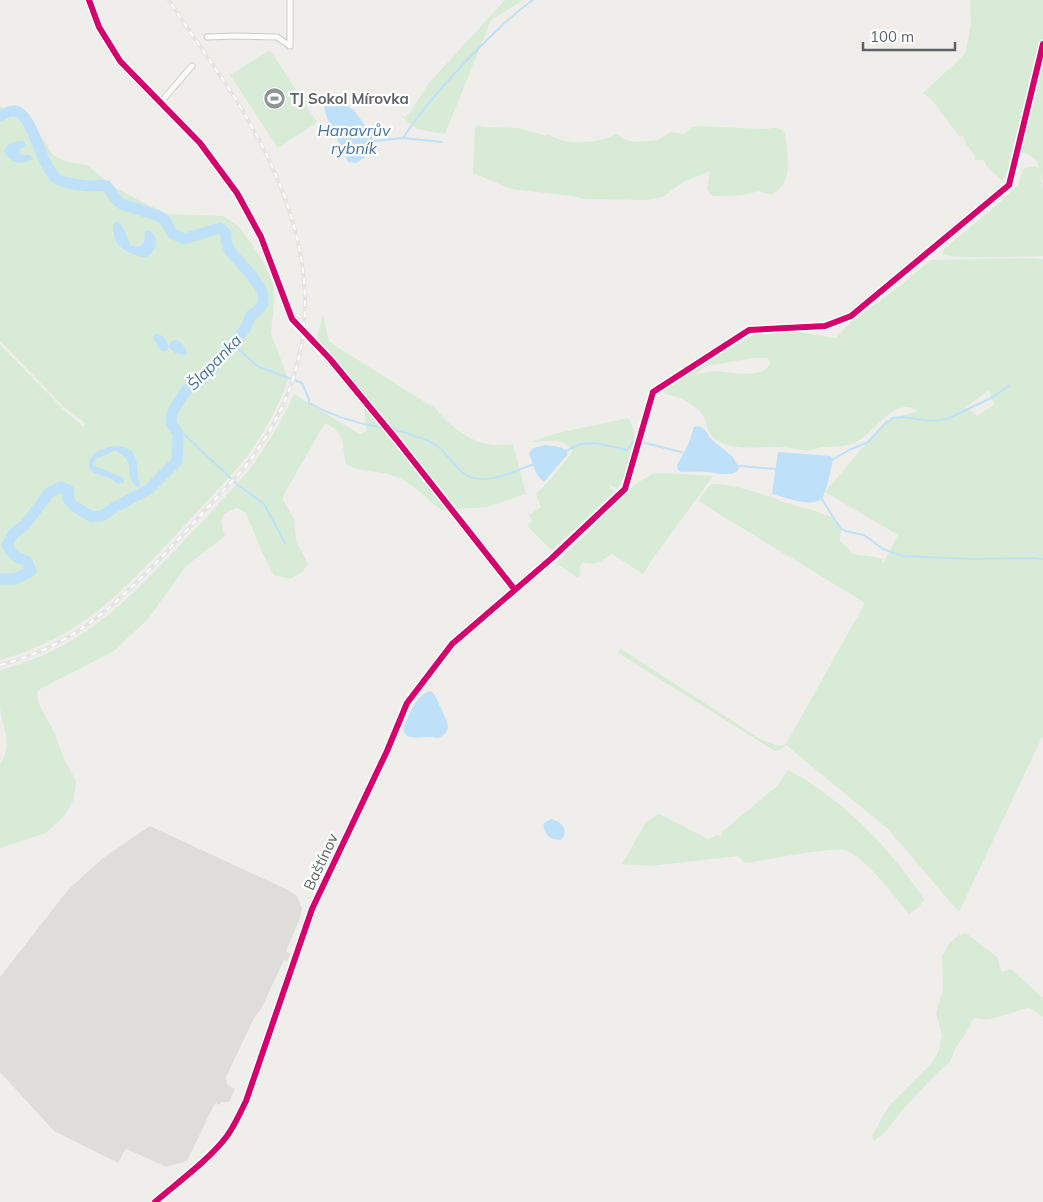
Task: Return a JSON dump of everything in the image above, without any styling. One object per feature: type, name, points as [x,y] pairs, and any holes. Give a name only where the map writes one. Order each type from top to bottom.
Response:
[{"type":"street","points":[[89,0],[99,27],[120,61],[200,143],[237,193],[261,238],[292,319],[330,359],[396,439],[515,590]]},
{"type":"street","points":[[207,37],[277,37],[290,46],[290,0]]},
{"type":"street","name":"Baštínov","points":[[155,1202],[211,1152],[226,1137],[235,1123],[246,1101],[312,909],[387,751],[407,703],[452,644],[552,558],[625,489],[653,392],[749,330],[825,326],[851,316],[1010,185],[1043,44]]},
{"type":"street","points":[[160,102],[192,66]]},
{"type":"shaded area","points":[[150,826],[288,890],[297,896],[302,908],[300,918],[286,951],[290,954],[287,961],[284,960],[226,1077],[227,1084],[235,1089],[229,1102],[221,1102],[219,1105],[216,1103],[214,1105],[187,1161],[166,1167],[127,1149],[118,1163],[54,1131],[0,1072],[0,977],[68,890],[103,858]]},
{"type":"green space","points":[[505,0],[523,0],[491,20],[445,134],[417,129],[401,116],[405,117],[409,114],[428,84]]},
{"type":"green space","points":[[970,0],[1043,0],[1043,181],[1039,170],[1043,188],[1043,256],[959,257],[942,254],[944,249],[1019,184],[1022,170],[1033,166],[1039,169],[1037,161],[1026,153],[1015,153],[1003,181],[987,167],[984,160],[974,160],[975,156],[966,144],[963,136],[959,136],[932,100],[923,93],[965,54],[971,25]]},
{"type":"green space","name":"TJ Sokol Mírovka","points":[[270,50],[317,122],[278,148],[230,75]]},
{"type":"green space","points":[[0,107],[12,110],[25,118],[38,131],[53,155],[67,162],[87,165],[114,187],[146,204],[168,214],[223,216],[238,226],[266,267],[273,284],[274,301],[271,333],[288,379],[268,423],[241,464],[134,579],[95,613],[74,627],[52,640],[0,660],[0,345],[66,412],[83,426],[85,423],[64,407],[0,341]],"holes":[[[123,227],[131,246],[141,246],[144,243],[144,233],[150,255],[145,258],[121,249],[112,232]],[[103,448],[135,455],[137,477],[131,476],[127,457],[114,451],[95,460],[93,465],[125,480],[118,484],[92,471],[89,468]]]},
{"type":"green space","points":[[478,125],[484,127],[518,128],[572,142],[591,142],[617,134],[626,140],[635,142],[658,140],[670,132],[684,134],[690,128],[699,126],[777,128],[785,134],[788,159],[787,172],[783,185],[772,195],[758,191],[742,195],[713,196],[707,190],[710,171],[683,182],[663,197],[646,200],[586,199],[511,189],[473,173],[475,128]]},
{"type":"green space","points":[[1043,259],[1043,735],[959,912],[888,829],[786,745],[782,749],[775,751],[618,653],[620,648],[760,739],[778,746],[786,744],[865,603],[698,501],[711,484],[719,484],[749,490],[831,517],[839,523],[841,528],[840,542],[852,554],[882,559],[883,564],[898,535],[825,492],[886,420],[918,411],[910,407],[893,411],[865,436],[854,443],[846,445],[810,450],[783,447],[747,448],[731,446],[716,440],[710,433],[699,410],[688,402],[665,394],[663,391],[755,334],[798,332],[836,338],[851,322],[900,286],[931,260]],"holes":[[[753,358],[768,358],[770,364],[766,369],[752,374],[713,371],[694,375],[706,366]],[[989,390],[994,405],[977,416],[966,407]]]},
{"type":"green space","points":[[323,315],[329,341],[433,407],[433,404],[442,416],[463,434],[486,444],[513,444],[526,494],[487,507],[441,510],[399,478],[386,473],[356,469],[346,464],[340,435],[325,423],[283,496],[283,500],[294,519],[296,541],[308,564],[302,572],[290,579],[274,575],[246,513],[237,508],[224,514],[221,522],[225,536],[186,566],[148,619],[114,651],[40,689],[37,693],[38,702],[76,781],[74,799],[64,816],[46,833],[0,848],[0,764],[4,757],[7,743],[0,707],[0,670],[29,661],[78,637],[120,605],[206,518],[249,470],[274,433],[294,394],[359,434],[367,431],[364,408],[315,344]]},
{"type":"green space","points":[[628,418],[632,426],[635,444],[627,472],[618,488],[609,485],[615,492],[553,549],[550,549],[527,526],[532,521],[529,515],[541,507],[536,494],[571,454],[572,450],[567,445],[558,441],[530,442],[554,434]]},
{"type":"green space","points":[[652,474],[713,476],[643,574],[612,554],[596,563],[583,562],[580,566],[578,578],[556,563],[634,485]]},
{"type":"green space","points":[[788,770],[828,796],[864,826],[896,861],[924,899],[920,906],[909,914],[864,862],[847,851],[840,850],[814,852],[745,863],[738,856],[650,866],[622,864],[646,822],[659,814],[708,839],[718,835],[721,837],[723,831],[777,786]]},
{"type":"green space","points":[[966,933],[997,957],[1002,972],[1011,969],[1043,998],[1043,1017],[1030,1008],[996,1018],[975,1018],[971,1021],[971,1025],[955,1049],[950,1062],[937,1073],[905,1107],[885,1132],[874,1141],[872,1136],[889,1106],[931,1064],[938,1053],[942,1036],[936,1013],[943,989],[942,956],[949,944],[959,935]]},
{"type":"water","name":"Hanavrův rybník","points":[[337,100],[354,110],[374,142],[374,146],[364,158],[356,163],[348,162],[327,118],[324,107]]},
{"type":"water","points":[[24,141],[26,146],[20,149],[19,153],[30,155],[33,159],[20,163],[12,161],[4,151],[7,146],[11,143]]},
{"type":"water","points":[[117,221],[123,227],[131,246],[141,246],[144,243],[145,230],[151,231],[156,242],[152,253],[145,258],[131,254],[121,248],[117,244],[113,232],[113,224]]},
{"type":"water","points":[[155,334],[164,337],[168,346],[173,340],[180,342],[187,353],[185,355],[175,353],[169,347],[166,351],[160,350],[153,338]]},
{"type":"water","points":[[699,426],[704,429],[712,440],[732,456],[739,467],[738,471],[727,474],[681,472],[678,470],[677,465],[688,445],[694,427]]},
{"type":"water","points":[[545,445],[561,448],[568,454],[544,482],[537,475],[529,454],[533,448]]},
{"type":"water","points":[[117,446],[125,447],[134,454],[140,486],[136,486],[130,477],[126,458],[114,451],[95,460],[93,465],[124,478],[124,483],[118,484],[111,479],[94,473],[89,468],[91,458],[97,452]]},
{"type":"water","points":[[778,452],[830,456],[833,459],[822,498],[818,501],[806,502],[772,494]]},
{"type":"water","points":[[431,691],[436,697],[447,721],[448,729],[438,738],[414,738],[407,736],[403,730],[411,710],[421,696]]},
{"type":"water","points":[[551,819],[564,827],[565,833],[561,840],[551,838],[544,830],[544,823]]},
{"type":"waterway","points":[[373,141],[403,138],[439,90],[487,40],[533,0]]},
{"type":"waterway","name":"Šlapanka","points":[[0,116],[13,111],[21,114],[32,130],[46,163],[57,179],[68,183],[107,186],[118,202],[159,216],[165,220],[172,233],[184,239],[220,228],[226,234],[230,250],[257,283],[262,292],[263,300],[260,308],[251,315],[245,329],[212,369],[197,384],[186,390],[172,413],[171,423],[178,434],[177,461],[149,489],[102,516],[92,517],[74,506],[68,499],[69,491],[61,487],[49,493],[25,525],[14,533],[7,545],[15,556],[27,561],[31,571],[15,579],[0,579]]},
{"type":"waterway","points":[[403,138],[442,142]]},
{"type":"waterway","points":[[233,344],[257,366],[302,383],[309,403],[343,418],[379,427]]},
{"type":"waterway","points":[[832,460],[868,442],[893,418],[901,417],[931,421],[947,419],[991,398],[1009,386]]},
{"type":"waterway","points":[[392,428],[436,445],[459,470],[471,477],[489,479],[534,464]]},
{"type":"waterway","points":[[178,434],[181,432],[238,485],[264,504],[285,543]]},
{"type":"waterway","points":[[564,452],[580,444],[595,443],[627,450],[634,441]]},
{"type":"waterway","points":[[641,442],[685,453]]},
{"type":"waterway","points":[[738,466],[776,469]]},
{"type":"waterway","points":[[820,496],[840,528],[864,535],[883,549],[903,556],[971,559],[1043,559]]},
{"type":"railway","points":[[0,665],[52,646],[75,633],[96,618],[134,585],[245,467],[275,421],[294,375],[304,329],[304,282],[297,236],[282,190],[261,144],[235,98],[169,0]]},
{"type":"cycle path","points":[[89,0],[99,27],[120,61],[200,143],[237,193],[261,237],[292,319],[330,359],[396,439],[515,590]]},
{"type":"cycle path","points":[[155,1202],[212,1153],[227,1136],[235,1123],[246,1101],[312,909],[387,751],[407,703],[452,644],[552,558],[625,489],[653,392],[749,330],[825,326],[851,316],[1009,185],[1043,44]]},
{"type":"place","name":"TJ Sokol Mírovka","points":[[274,99]]}]
